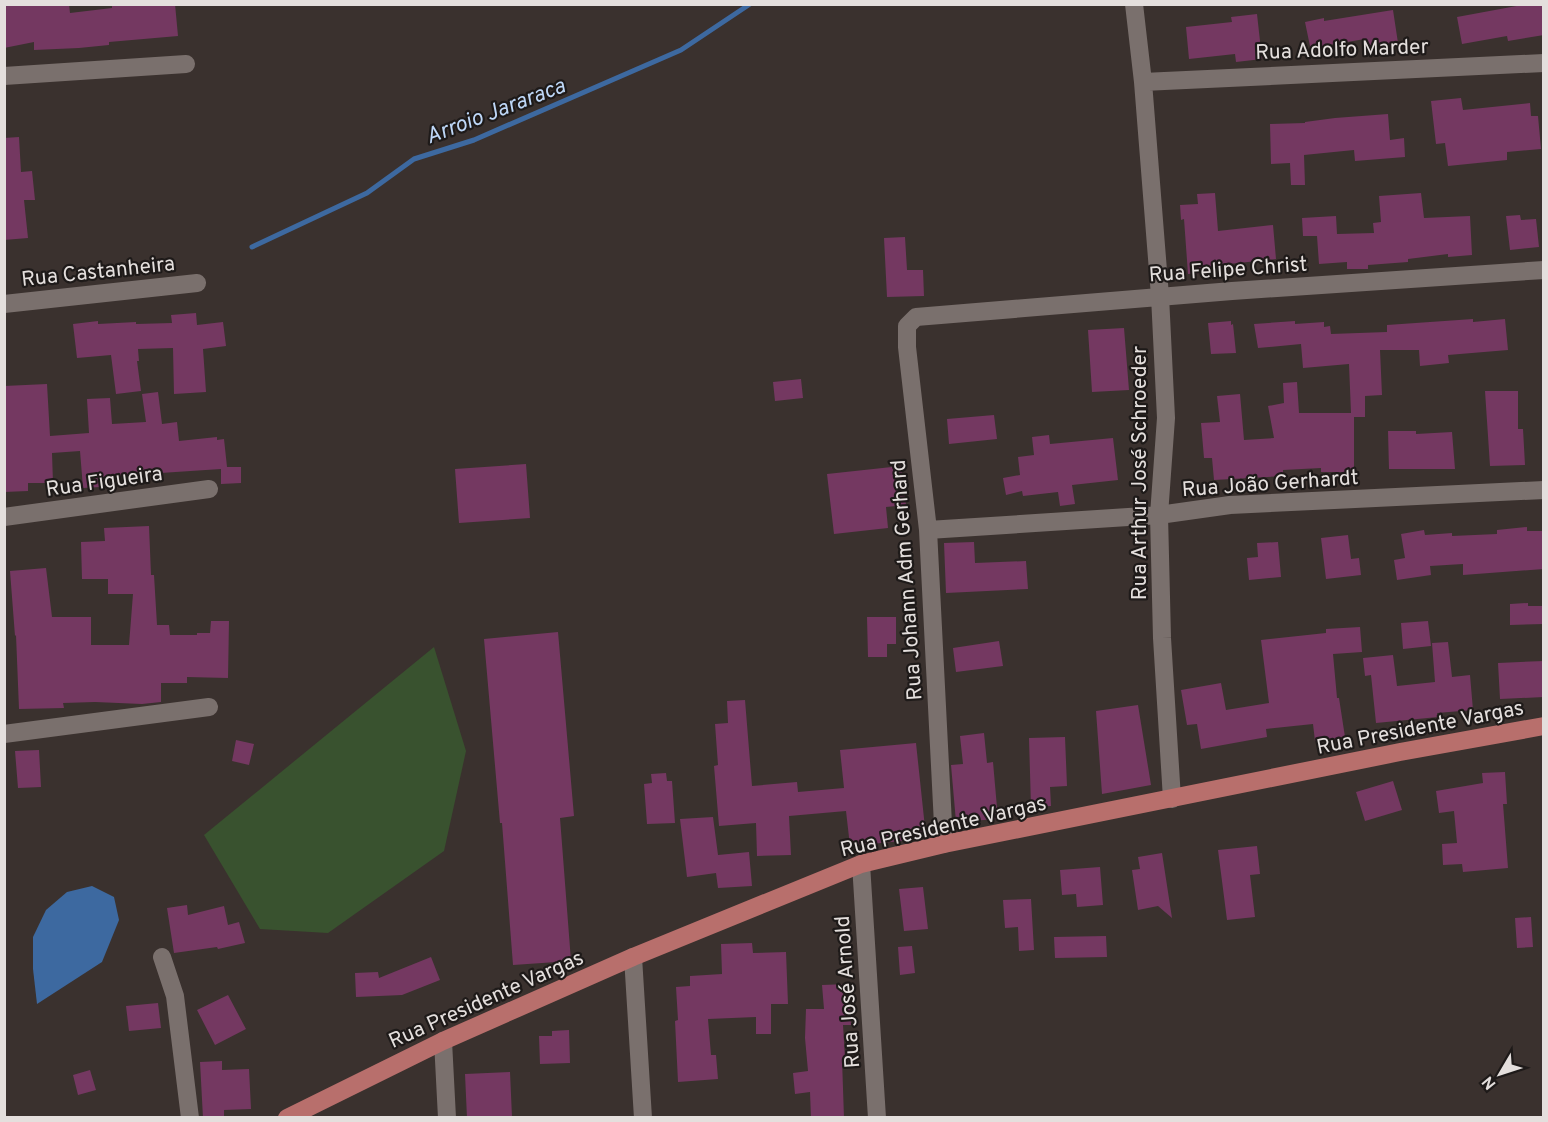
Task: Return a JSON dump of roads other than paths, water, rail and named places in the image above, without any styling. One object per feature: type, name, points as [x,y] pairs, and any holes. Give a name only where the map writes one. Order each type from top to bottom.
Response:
[{"type":"main road","name":"Rua Presidente Vargas","points":[[287,1118],[443,1041],[633,957],[861,864],[944,844],[1411,750],[1544,726]]},
{"type":"street","name":"Rua Arthur José Schroeder","points":[[1134,4],[1143,82],[1160,296],[1166,418],[1160,515],[1162,638],[1172,799]]},
{"type":"street","name":"Rua Adolfo Marder","points":[[1143,82],[1544,63]]},
{"type":"street","points":[[4,76],[186,64]]},
{"type":"street","name":"Rua Felipe Christ","points":[[916,316],[1160,296],[1544,270]]},
{"type":"street","name":"Rua Castanheira","points":[[4,304],[197,283]]},
{"type":"street","name":"Rua Johann Adm Gerhard","points":[[916,316],[907,326],[907,347],[928,530],[944,844]]},
{"type":"street","name":"Rua Figueira","points":[[4,517],[209,489]]},
{"type":"street","name":"Rua João Gerhardt","points":[[928,530],[1160,515],[1230,505],[1544,489]]},
{"type":"street","points":[[4,734],[209,707]]},
{"type":"street","name":"Rua José Arnold","points":[[861,864],[877,1118]]},
{"type":"street","points":[[162,957],[175,996],[190,1118]]},
{"type":"street","points":[[633,957],[643,1118]]},
{"type":"street","points":[[443,1041],[447,1118]]},
{"type":"water","points":[[92,886],[114,897],[119,920],[102,962],[37,1004],[33,969],[33,937],[46,910],[67,892]]},
{"type":"waterway","name":"Arroio Jararaca","points":[[252,247],[367,193],[414,159],[474,140],[681,50],[750,4]]}]
